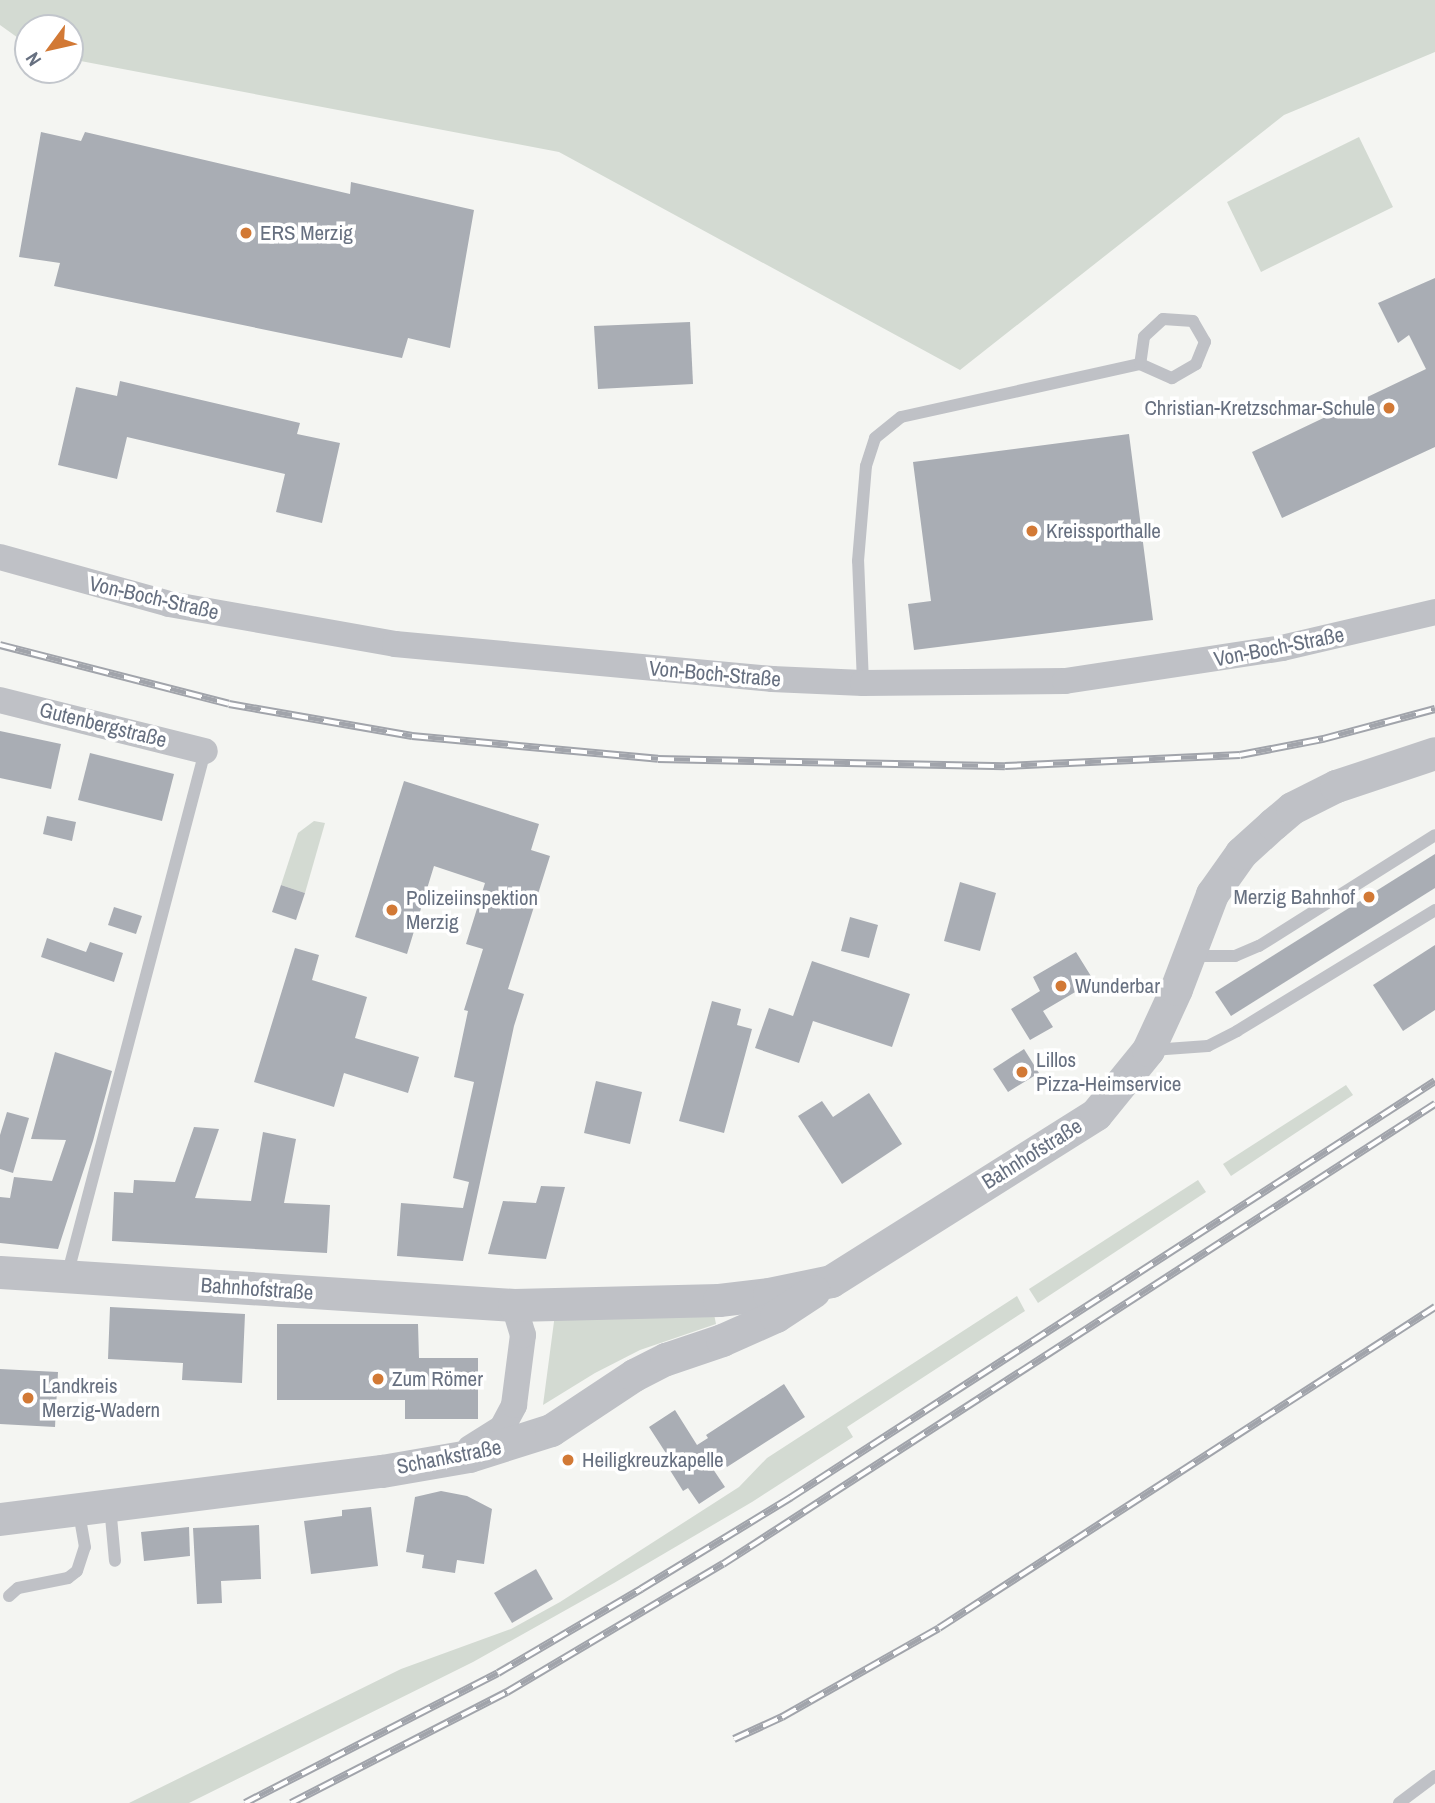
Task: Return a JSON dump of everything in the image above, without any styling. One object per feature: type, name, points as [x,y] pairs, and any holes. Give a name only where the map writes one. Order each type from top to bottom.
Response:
[{"type":"street","name":"Von-Boch-Straße","points":[[0,557],[169,604],[395,644],[772,680],[863,683],[1065,681],[1282,649],[1435,612]]},
{"type":"street","name":"Gutenbergstraße","points":[[0,700],[205,751]]},
{"type":"street","name":"Bahnhofstraße","points":[[0,1272],[514,1305],[719,1300],[769,1294],[831,1280],[1096,1114],[1149,1050],[1212,894],[1241,853],[1273,824],[1292,808],[1336,786],[1435,753]]},
{"type":"street","name":"Schankstraße","points":[[0,1537],[14,1518],[470,1456],[551,1430],[634,1376],[666,1359],[722,1340],[776,1316],[831,1280]]},
{"type":"street","points":[[422,1464],[468,1449],[502,1428],[514,1405],[523,1335],[514,1305]]},
{"type":"lane","points":[[863,683],[858,561],[866,466],[875,438],[901,417],[1140,364],[1172,378],[1196,364],[1205,342],[1193,321],[1163,319],[1144,337],[1140,364]]},
{"type":"lane","points":[[67,1276],[205,751]]},
{"type":"lane","points":[[1188,956],[1235,956],[1259,946],[1435,835]]},
{"type":"lane","points":[[1149,1050],[1208,1046],[1435,910]]},
{"type":"lane","points":[[94,1506],[115,1561]]},
{"type":"lane","points":[[9,1596],[18,1588],[68,1578],[77,1571],[94,1506]]},
{"type":"lane","points":[[1399,1803],[1435,1776]]},
{"type":"shaded area","points":[[0,0],[1435,0],[1435,52],[1284,115],[960,370],[559,152],[84,62],[84,14],[14,14],[14,35],[0,25]]},
{"type":"shaded area","points":[[1359,137],[1393,207],[1261,272],[1227,202]]},
{"type":"shaded area","points":[[314,821],[325,823],[305,893],[281,885],[298,833]]},
{"type":"shaded area","points":[[1346,1085],[1353,1095],[1231,1176],[1223,1164]]},
{"type":"shaded area","points":[[1198,1180],[1206,1192],[1038,1303],[1029,1289]]},
{"type":"shaded area","points":[[1017,1296],[1025,1311],[847,1427],[853,1437],[752,1502],[614,1583],[473,1662],[189,1803],[129,1803],[401,1669],[511,1629],[560,1602],[739,1487],[767,1458]]},
{"type":"shaded area","points":[[713,1309],[716,1324],[640,1350],[595,1373],[543,1405],[555,1314]]},
{"type":"building","name":"ERS Merzig","points":[[41,132],[81,141],[85,132],[350,194],[351,182],[474,210],[450,348],[408,338],[402,358],[54,286],[60,263],[19,257]]},
{"type":"building","name":"Christian-Kretzschmar-Schule","points":[[1435,278],[1435,447],[1282,518],[1252,452],[1426,369],[1409,335],[1398,343],[1378,303]]},
{"type":"building","points":[[690,322],[693,384],[598,389],[594,326]]},
{"type":"building","points":[[120,381],[300,423],[297,434],[340,443],[322,523],[276,512],[285,474],[127,437],[117,479],[58,465],[76,387],[117,396]]},
{"type":"building","name":"Kreissporthalle","points":[[1129,434],[1153,620],[914,650],[908,604],[931,601],[913,462]]},
{"type":"building","points":[[0,731],[61,744],[51,789],[0,778]]},
{"type":"building","points":[[90,753],[174,774],[162,821],[78,800]]},
{"type":"building","name":"Polizeiinspektion Merzig","points":[[404,781],[539,824],[531,850],[550,856],[508,989],[524,994],[514,1026],[463,1261],[397,1256],[401,1203],[463,1208],[469,1182],[453,1178],[474,1082],[454,1077],[468,1011],[464,1010],[483,949],[466,944],[485,883],[434,866],[407,954],[355,937]]},
{"type":"building","points":[[47,816],[76,822],[72,841],[43,834]]},
{"type":"building","points":[[1435,854],[1435,888],[1231,1016],[1215,992]]},
{"type":"building","points":[[960,882],[996,893],[980,951],[944,941]]},
{"type":"building","points":[[281,885],[305,893],[296,920],[272,912]]},
{"type":"building","points":[[114,907],[142,916],[136,934],[108,925]]},
{"type":"building","points":[[850,917],[878,925],[869,958],[841,951]]},
{"type":"building","points":[[47,938],[86,952],[90,942],[123,953],[114,982],[41,957]]},
{"type":"building","points":[[1435,945],[1435,1010],[1403,1031],[1373,985]]},
{"type":"building","points":[[295,948],[319,955],[312,980],[367,997],[355,1038],[419,1057],[408,1093],[344,1073],[334,1107],[254,1082]]},
{"type":"building","points":[[1076,952],[1094,981],[1043,1011],[1053,1027],[1030,1040],[1011,1009],[1040,991],[1033,977]]},
{"type":"building","points":[[812,961],[910,994],[892,1047],[813,1021],[799,1063],[755,1048],[769,1008],[793,1016]]},
{"type":"building","points":[[712,1001],[741,1009],[737,1025],[752,1029],[724,1133],[679,1121]]},
{"type":"building","points":[[1024,1049],[1039,1073],[1008,1092],[993,1069]]},
{"type":"building","points":[[55,1052],[112,1071],[93,1141],[58,1249],[0,1243],[0,1197],[10,1198],[14,1177],[52,1181],[66,1140],[31,1139]]},
{"type":"building","points":[[596,1081],[642,1092],[630,1144],[584,1133]]},
{"type":"building","points":[[869,1093],[902,1144],[842,1184],[798,1116],[822,1101],[833,1117]]},
{"type":"building","points":[[7,1112],[29,1118],[13,1173],[0,1169],[0,1135]]},
{"type":"building","points":[[194,1127],[219,1129],[195,1198],[251,1201],[263,1132],[296,1139],[284,1203],[330,1205],[327,1253],[112,1241],[114,1192],[133,1193],[134,1180],[175,1182]]},
{"type":"building","points":[[541,1186],[565,1187],[546,1259],[488,1254],[503,1201],[536,1203]]},
{"type":"building","points":[[110,1307],[245,1314],[242,1383],[182,1380],[183,1363],[108,1359]]},
{"type":"building","name":"Zum Römer","points":[[277,1324],[418,1324],[419,1358],[478,1358],[478,1419],[405,1419],[405,1400],[277,1400]]},
{"type":"building","name":"Landkreis Merzig-Wadern","points":[[0,1369],[58,1372],[55,1427],[0,1424]]},
{"type":"building","points":[[784,1384],[805,1417],[727,1467],[722,1459],[711,1466],[725,1487],[699,1504],[688,1488],[683,1491],[668,1467],[673,1464],[649,1427],[675,1410],[697,1445],[708,1438],[706,1435]]},
{"type":"building","name":"Heiligkreuzkapelle","points":[[568,1451],[574,1454],[577,1460],[574,1466],[568,1469],[562,1466],[559,1460],[562,1454]]},
{"type":"building","points":[[441,1491],[467,1496],[492,1509],[484,1564],[457,1560],[455,1573],[422,1568],[424,1555],[406,1552],[415,1497]]},
{"type":"building","points":[[371,1507],[378,1566],[311,1574],[304,1521],[342,1516],[342,1510]]},
{"type":"building","points":[[259,1525],[261,1579],[221,1581],[222,1603],[197,1604],[193,1528]]},
{"type":"building","points":[[189,1527],[190,1556],[144,1561],[141,1532]]},
{"type":"building","points":[[536,1569],[553,1599],[512,1623],[494,1593]]},
{"type":"railway","points":[[0,645],[229,704],[412,736],[658,759],[1005,766],[1240,755],[1323,739],[1435,709]]},
{"type":"railway","points":[[245,1803],[498,1673],[641,1589],[790,1498],[1435,1081]]},
{"type":"railway","points":[[291,1803],[507,1692],[723,1564],[1435,1104]]},
{"type":"railway","points":[[734,1739],[782,1717],[939,1628],[1435,1307]]},
{"type":"place","name":"ERS Merzig","points":[[246,233]]},
{"type":"place","name":"Christian-Kretzschmar-Schule","points":[[1389,408]]},
{"type":"place","name":"Kreissporthalle","points":[[1032,531]]},
{"type":"place","name":"Merzig Bahnhof","points":[[1369,897]]},
{"type":"place","name":"Polizeiinspektion Merzig","points":[[392,910]]},
{"type":"place","name":"Wunderbar","points":[[1061,986]]},
{"type":"place","name":"Lillos Pizza-Heimservice","points":[[1022,1072]]},
{"type":"place","name":"Zum Römer","points":[[378,1379]]},
{"type":"place","name":"Landkreis Merzig-Wadern","points":[[28,1398]]},
{"type":"place","name":"Heiligkreuzkapelle","points":[[568,1460]]}]
